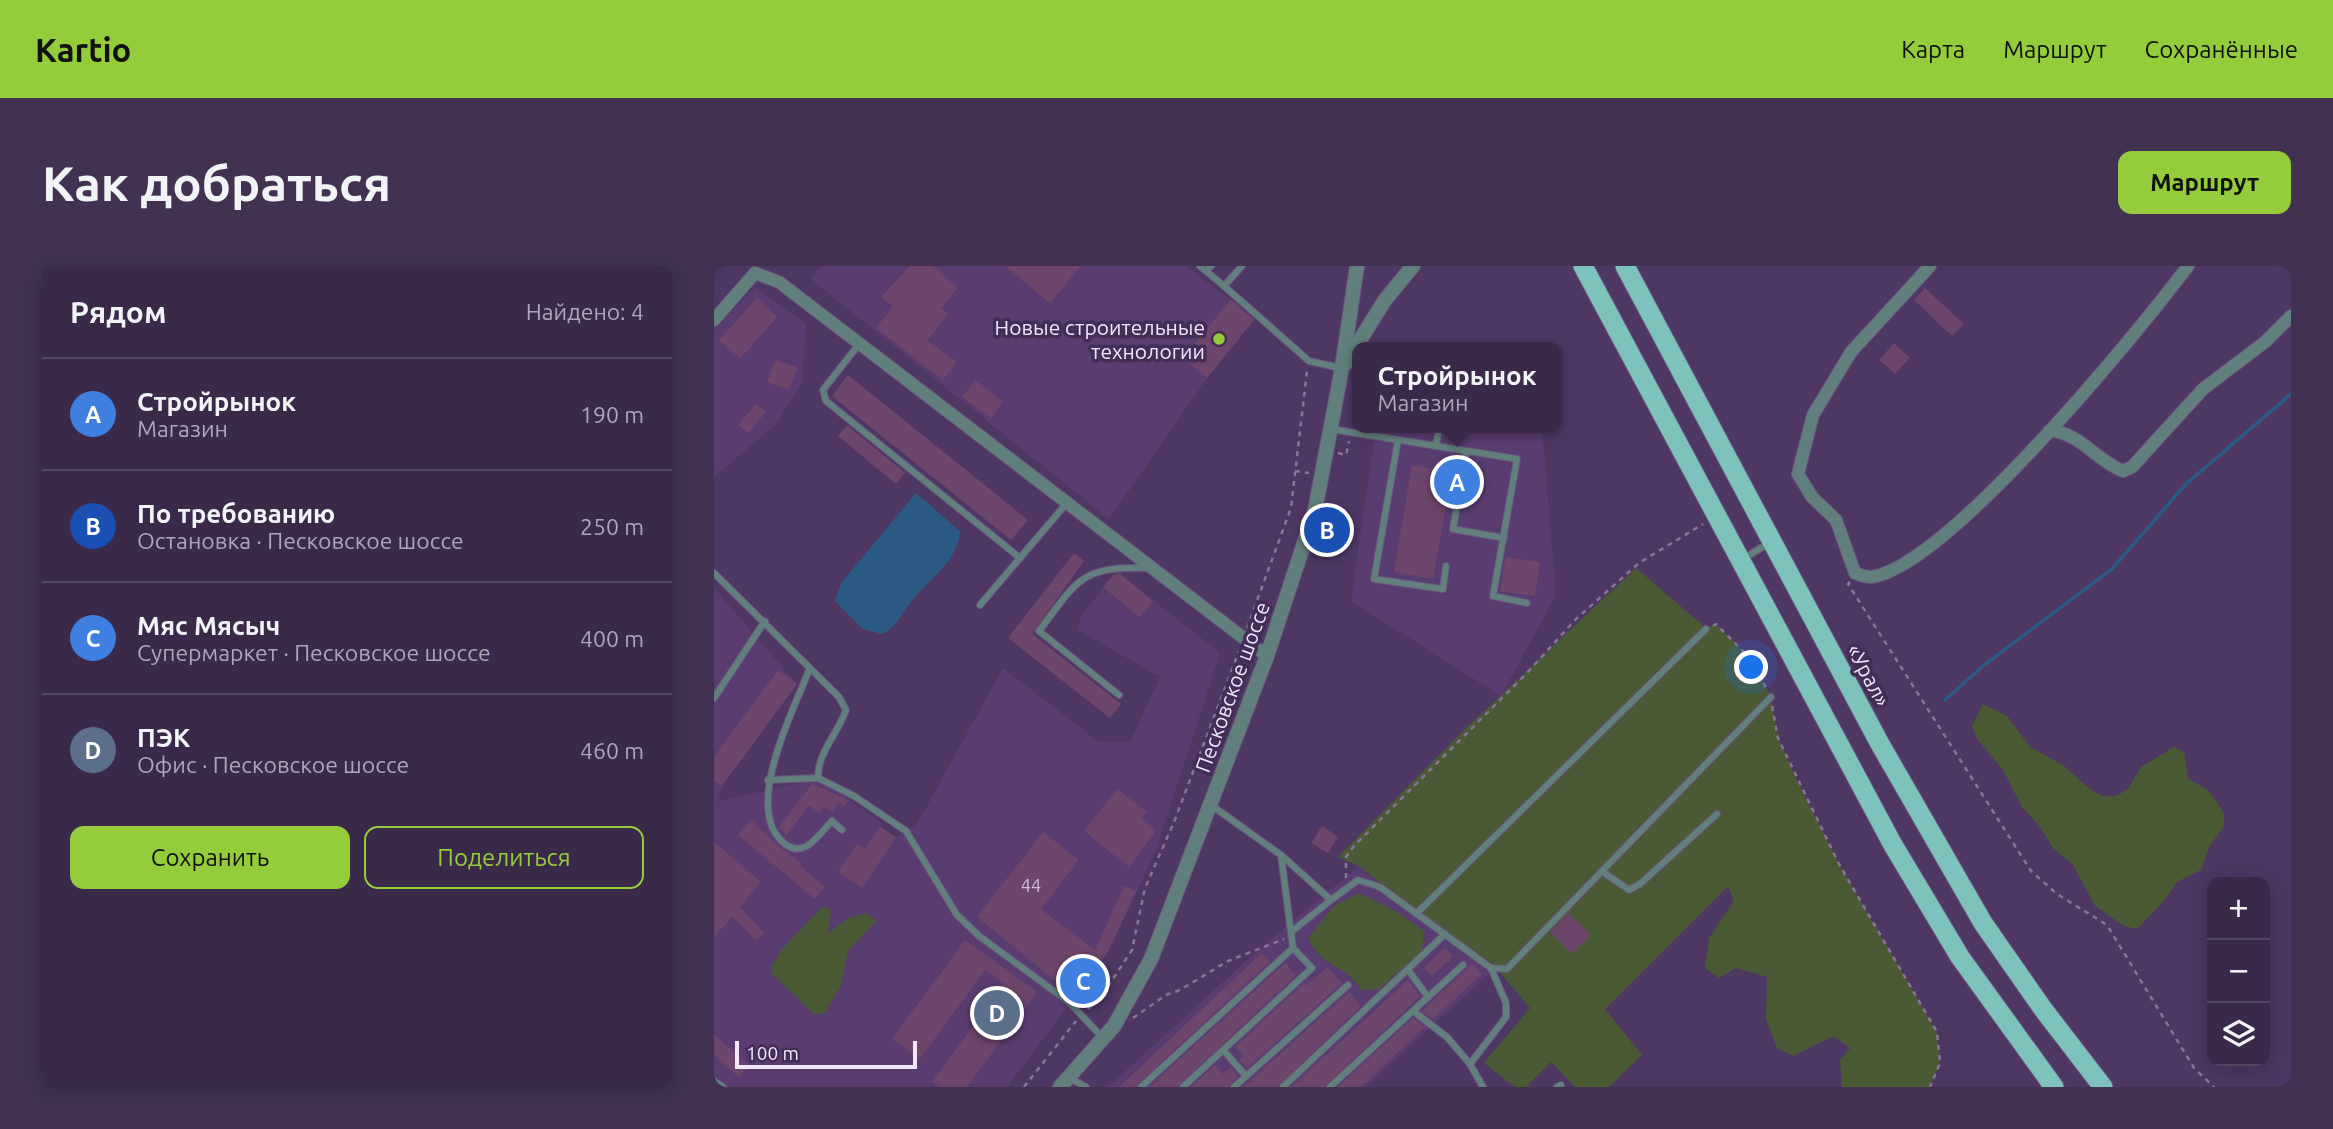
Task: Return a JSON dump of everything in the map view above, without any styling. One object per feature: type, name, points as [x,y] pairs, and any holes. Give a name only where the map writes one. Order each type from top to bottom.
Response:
[{"type":"highway","points":[[1583,266],[1893,845],[1960,957],[2054,1087]]},
{"type":"highway","name":"«Урал»","points":[[1625,266],[1880,744],[1983,923],[2043,1009],[2103,1087]]},
{"type":"street","name":"Песковское шоссе","points":[[1064,1082],[1114,1027],[1151,959],[1266,656],[1309,532],[1331,429],[1357,266]]},
{"type":"street","points":[[1360,342],[1385,300],[1413,266]]},
{"type":"street","points":[[1930,266],[1851,352],[1813,415],[1798,474],[1812,497],[1836,520],[1855,573],[1870,577],[1905,563],[1960,520],[2049,431],[2131,340],[2188,266]]},
{"type":"street","points":[[714,320],[756,270],[779,282],[1266,656]]},
{"type":"street","points":[[2049,431],[2064,431],[2106,465],[2123,471],[2132,467],[2203,389],[2266,342],[2291,316]]},
{"type":"street","points":[[1349,327],[1354,332],[1368,331]]},
{"type":"street","points":[[1342,368],[1352,354]]},
{"type":"lane","points":[[1200,266],[1209,269],[1224,286],[1309,360],[1342,368]]},
{"type":"lane","points":[[1224,286],[1242,266]]},
{"type":"lane","points":[[859,344],[823,390],[826,401],[1020,558]]},
{"type":"lane","points":[[1331,429],[1352,432]]},
{"type":"lane","points":[[1355,433],[1517,459],[1493,596],[1527,603]]},
{"type":"lane","points":[[1436,446],[1438,433]]},
{"type":"lane","points":[[1398,440],[1374,579],[1443,589],[1446,566]]},
{"type":"lane","points":[[1466,451],[1452,529],[1504,538]]},
{"type":"lane","points":[[980,605],[1066,504]]},
{"type":"lane","points":[[1739,561],[1772,541]]},
{"type":"lane","points":[[1119,695],[1039,631],[1081,578],[1097,570],[1116,567],[1149,568]]},
{"type":"lane","points":[[714,573],[839,697],[846,710],[839,731],[817,763],[818,778]]},
{"type":"lane","points":[[714,698],[765,621]]},
{"type":"lane","points":[[1418,912],[1706,628]]},
{"type":"lane","points":[[809,670],[768,780],[771,825],[787,846],[799,849],[811,845],[832,821],[842,830]]},
{"type":"lane","points":[[1491,968],[1507,969],[1771,697]]},
{"type":"lane","points":[[768,780],[818,778],[854,796],[906,831],[957,915],[1082,1015],[1104,1039]]},
{"type":"lane","points":[[1211,805],[1281,855],[1331,900]]},
{"type":"lane","points":[[1603,872],[1629,890],[1640,884],[1717,814]]},
{"type":"lane","points":[[1183,1087],[1312,968],[1293,948],[1281,855]]},
{"type":"lane","points":[[1291,932],[1358,880],[1380,887],[1418,912],[1491,968],[1506,1003],[1506,1017],[1470,1065]]},
{"type":"lane","points":[[1283,1087],[1409,971],[1445,934]]},
{"type":"lane","points":[[1142,1087],[1293,948]]},
{"type":"lane","points":[[1330,1087],[1463,965]]},
{"type":"lane","points":[[1409,971],[1428,997]]},
{"type":"lane","points":[[1234,1087],[1348,985]]},
{"type":"lane","points":[[1413,1011],[1447,1037],[1470,1065],[1483,1087]]},
{"type":"lane","points":[[1224,1051],[1246,1076]]},
{"type":"lane","points":[[714,1081],[723,1087]]},
{"type":"lane","points":[[1064,1082],[1086,1087]]},
{"type":"path","points":[[1024,1087],[1082,1015],[1101,997],[1132,950],[1145,888],[1174,822],[1291,508],[1309,360]]},
{"type":"path","points":[[1346,888],[1346,857],[1354,846],[1525,675],[1576,619],[1639,563],[1706,523]]},
{"type":"path","points":[[1855,573],[1848,584],[2031,872],[2057,894],[2107,925],[2194,1068],[2214,1087]]},
{"type":"path","points":[[1706,628],[1716,624],[1752,660],[1771,697],[1778,738],[1808,801],[1839,863],[1937,1032],[1940,1063],[1930,1087]]},
{"type":"path","points":[[1114,1027],[1142,1014],[1166,995],[1180,990],[1228,961],[1286,939],[1291,932]]},
{"type":"shaded area","points":[[822,266],[1186,266],[1255,319],[1207,378],[1109,519],[811,279]]},
{"type":"shaded area","points":[[755,287],[806,324],[802,383],[777,423],[714,477],[714,330]]},
{"type":"shaded area","points":[[1375,433],[1542,433],[1556,595],[1501,696],[1351,601]]},
{"type":"shaded area","points":[[1116,571],[1220,653],[1157,848],[1109,951],[1007,1087],[714,1087],[714,588],[797,684],[722,786],[718,801],[814,780],[835,789],[882,823],[880,827],[896,837],[916,826],[1003,668],[1099,742],[1130,742],[1160,677],[1077,629],[1081,616]]},
{"type":"shaded area","points":[[1359,866],[1445,934],[1496,968],[1365,1087],[1108,1087],[1259,949]]},
{"type":"green space","points":[[1636,568],[1706,628],[1716,624],[1752,660],[1771,697],[1778,738],[1801,789],[1839,864],[1937,1032],[1940,1063],[1930,1087],[1842,1087],[1840,1060],[1850,1048],[1834,1036],[1793,1056],[1777,1048],[1766,1019],[1767,977],[1736,968],[1719,978],[1705,968],[1709,938],[1734,901],[1728,886],[1605,1009],[1642,1055],[1609,1087],[1575,1087],[1551,1062],[1526,1087],[1515,1087],[1484,1063],[1530,1008],[1496,968],[1445,934],[1359,866],[1338,857],[1461,733]]},
{"type":"green space","points":[[1983,704],[2007,716],[2030,747],[2063,765],[2092,791],[2103,796],[2116,796],[2128,789],[2141,767],[2174,747],[2184,752],[2188,778],[2210,792],[2224,813],[2224,826],[2209,847],[2201,870],[2177,882],[2164,901],[2137,929],[2124,926],[2095,906],[2073,865],[2053,848],[2040,827],[2022,807],[2003,770],[1977,739],[1972,726]]},
{"type":"green space","points":[[1359,893],[1397,912],[1424,931],[1422,951],[1379,989],[1362,990],[1347,974],[1326,961],[1308,938],[1334,906]]},
{"type":"green space","points":[[823,906],[831,911],[828,934],[848,918],[867,913],[876,921],[848,951],[841,985],[824,1014],[814,1014],[772,974],[771,968],[782,949]]},
{"type":"water","points":[[916,493],[961,532],[957,545],[941,571],[911,602],[892,628],[882,634],[863,629],[835,601],[842,582]]},
{"type":"building","points":[[910,266],[933,266],[958,288],[941,308],[948,314],[927,340],[957,362],[943,380],[876,328],[893,306],[881,297]]},
{"type":"building","points":[[1005,266],[1081,266],[1050,303]]},
{"type":"building","points":[[1925,288],[1964,324],[1952,336],[1914,300]]},
{"type":"building","points":[[757,298],[777,317],[740,359],[719,340]]},
{"type":"building","name":"Новые строительные технологии","points":[[1231,299],[1254,320],[1207,378],[1183,358]]},
{"type":"building","points":[[1894,343],[1910,358],[1895,374],[1879,360]]},
{"type":"building","points":[[775,360],[798,368],[789,390],[767,382]]},
{"type":"building","points":[[848,375],[1028,520],[1011,540],[832,396]]},
{"type":"building","points":[[975,380],[1003,402],[991,418],[962,397]]},
{"type":"building","points":[[756,404],[766,412],[748,433],[738,425]]},
{"type":"building","points":[[847,425],[905,473],[896,484],[838,436]]},
{"type":"building","points":[[1412,465],[1452,472],[1433,579],[1394,572]]},
{"type":"building","points":[[1074,553],[1084,561],[1032,634],[1121,704],[1110,718],[1008,638]]},
{"type":"building","points":[[1506,557],[1540,562],[1535,596],[1500,591]]},
{"type":"building","points":[[1120,574],[1153,601],[1139,617],[1103,587],[1113,575]]},
{"type":"building","points":[[778,670],[797,684],[722,786],[714,781],[714,757]]},
{"type":"building","points":[[812,784],[849,800],[844,807],[839,803],[832,812],[824,806],[819,813],[809,805],[786,836],[779,827]]},
{"type":"building","points":[[1117,789],[1147,812],[1141,819],[1156,831],[1129,867],[1084,831]]},
{"type":"building","points":[[751,820],[802,863],[800,866],[825,887],[815,899],[738,835]]},
{"type":"building","points":[[1322,826],[1338,837],[1328,853],[1311,843]]},
{"type":"building","points":[[880,827],[896,837],[862,888],[838,872],[857,844],[865,849]]},
{"type":"building","points":[[1043,832],[1079,860],[1041,909],[1095,950],[1124,886],[1136,891],[1108,952],[1074,996],[977,917]]},
{"type":"building","points":[[714,842],[761,882],[740,907],[764,933],[756,941],[732,916],[714,938]]},
{"type":"building","points":[[1569,913],[1591,935],[1572,954],[1550,932]]},
{"type":"building","points":[[965,940],[1037,992],[967,1087],[939,1087],[932,1082],[1004,984],[985,970],[920,1059],[892,1039]]},
{"type":"building","points":[[1445,947],[1453,957],[1432,976],[1424,967]]},
{"type":"building","points":[[1262,953],[1270,961],[1135,1087],[1119,1087]]},
{"type":"building","points":[[1285,963],[1296,975],[1177,1087],[1149,1087]]},
{"type":"building","points":[[1472,964],[1482,974],[1433,1019],[1422,1011]]},
{"type":"building","points":[[1327,967],[1342,983],[1247,1068],[1239,1060],[1244,1056],[1235,1047],[1304,983],[1306,986]]},
{"type":"building","points":[[1408,980],[1420,996],[1324,1087],[1291,1087]]},
{"type":"building","points":[[1349,992],[1361,1006],[1277,1087],[1243,1087]]},
{"type":"building","points":[[1413,1018],[1425,1027],[1361,1087],[1338,1087]]},
{"type":"building","points":[[714,1034],[749,1066],[739,1077],[714,1055]]},
{"type":"building","points":[[1215,1065],[1223,1074],[1231,1067],[1238,1076],[1228,1087],[1191,1087]]},
{"type":"waterway","points":[[1945,700],[1983,666],[2112,569],[2186,484],[2291,394]]},
{"type":"place","name":"Новые строительные технологии","points":[[1219,339]]},
{"type":"place","name":"Стройрынок","points":[[1457,482]]},
{"type":"place","name":"По требованию","points":[[1327,530]]},
{"type":"place","name":"Мяс Мясыч","points":[[1083,981]]},
{"type":"place","name":"ПЭК","points":[[997,1013]]}]
